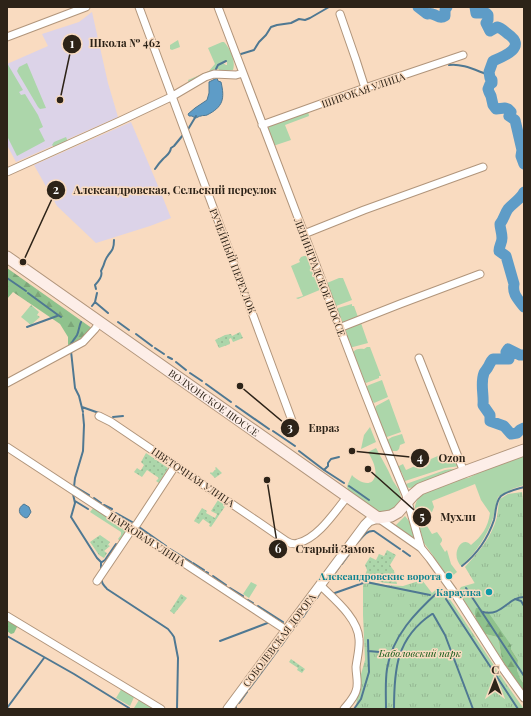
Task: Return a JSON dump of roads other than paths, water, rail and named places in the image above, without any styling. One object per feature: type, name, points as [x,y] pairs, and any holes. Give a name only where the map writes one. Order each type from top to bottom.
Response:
[{"type":"main road","name":"ВОЛХОНСКОЕ ШОССЕ","points":[[7,257],[378,518]]},
{"type":"main road","points":[[378,518],[391,516],[398,512],[417,491],[524,450]]},
{"type":"street","points":[[7,37],[86,7]]},
{"type":"street","name":"РУЧЕЙНЫЙ ПЕРЕУЛОК","points":[[138,7],[294,426]]},
{"type":"street","name":"ЛЕНИНГРАДСКОЕ ШОССЕ","points":[[218,7],[383,440],[406,495],[421,548]]},
{"type":"street","points":[[340,14],[365,88]]},
{"type":"street","name":"ШИРОКАЯ УЛИЦА","points":[[262,125],[463,55]]},
{"type":"street","points":[[7,172],[171,97],[205,77],[217,74],[236,75],[243,73]]},
{"type":"street","points":[[304,234],[364,210],[483,167]]},
{"type":"street","points":[[340,328],[480,274]]},
{"type":"street","points":[[7,383],[76,346],[95,330],[100,322]]},
{"type":"street","points":[[419,358],[464,472]]},
{"type":"street","name":"ЦВЕТОЧНАЯ УЛИЦА","points":[[99,416],[111,422],[290,543],[297,544],[314,535],[320,530],[347,497]]},
{"type":"street","name":"ПАРКОВАЯ УЛИЦА","points":[[7,447],[286,630]]},
{"type":"street","points":[[97,581],[175,466]]},
{"type":"street","name":"ВОЛХОНСКОЕ ШОССЕ","points":[[378,518],[421,548]]},
{"type":"street","name":"СОБОЛЕВСКАЯ ДОРОГА","points":[[228,709],[369,521],[378,518]]},
{"type":"street","points":[[421,548],[453,591],[501,666],[524,698]]},
{"type":"street","points":[[320,585],[348,613],[358,630],[359,638],[356,692],[344,709]]},
{"type":"street","points":[[7,616],[161,709]]},
{"type":"water","points":[[217,78],[218,81],[221,82],[223,93],[220,106],[206,115],[195,118],[189,116],[188,114],[207,100],[209,93],[209,82]]},
{"type":"water","points":[[24,504],[29,507],[31,512],[26,518],[21,515],[19,511],[20,507]]},
{"type":"waterway","points":[[241,54],[254,50],[271,27],[291,23],[299,19],[305,20],[329,7]]},
{"type":"waterway","points":[[418,7],[427,14],[432,14],[441,18],[445,16],[445,10],[447,7]]},
{"type":"waterway","points":[[475,7],[476,13],[486,13],[488,15],[488,20],[486,23],[490,31],[497,27],[500,28],[513,39],[515,43],[515,47],[508,54],[493,61],[489,72],[492,83],[488,89],[493,105],[496,109],[508,109],[511,112],[509,116],[515,120],[522,150],[521,156],[524,164]]},
{"type":"waterway","points":[[216,69],[218,65],[226,61]]},
{"type":"waterway","points":[[449,65],[464,66],[489,75]]},
{"type":"waterway","points":[[187,131],[196,116]]},
{"type":"waterway","points":[[155,169],[183,135]]},
{"type":"waterway","points":[[524,192],[521,197],[508,209],[500,224],[502,241],[499,248],[499,251],[506,256],[514,284],[515,294],[524,307]]},
{"type":"waterway","points":[[96,289],[95,285],[101,277],[101,271],[112,250],[114,240]]},
{"type":"waterway","points":[[7,278],[26,291]]},
{"type":"waterway","points":[[28,293],[61,317]]},
{"type":"waterway","points":[[92,306],[95,302],[97,293]]},
{"type":"waterway","points":[[95,302],[108,313]]},
{"type":"waterway","points":[[27,327],[57,316]]},
{"type":"waterway","points":[[70,347],[77,335],[81,322]]},
{"type":"waterway","points":[[118,322],[129,330]]},
{"type":"waterway","points":[[136,334],[152,346]]},
{"type":"waterway","points":[[155,348],[164,354]]},
{"type":"waterway","points":[[524,355],[520,355],[508,349],[506,352],[509,359],[493,359],[484,373],[482,385],[483,405],[490,415],[490,421],[504,426],[511,434],[517,433],[524,428]]},
{"type":"waterway","points":[[71,351],[75,388],[79,396],[83,412]]},
{"type":"waterway","points":[[168,357],[172,359]]},
{"type":"waterway","points":[[176,362],[186,370]]},
{"type":"waterway","points":[[190,373],[202,381]]},
{"type":"waterway","points":[[206,384],[231,402]]},
{"type":"waterway","points":[[236,406],[269,429]]},
{"type":"waterway","points":[[82,407],[99,413]]},
{"type":"waterway","points":[[74,487],[75,478],[83,451],[83,414]]},
{"type":"waterway","points":[[113,417],[123,416]]},
{"type":"waterway","points":[[273,431],[295,446]]},
{"type":"waterway","points":[[299,451],[344,483]]},
{"type":"waterway","points":[[324,470],[328,466],[331,459],[339,457]]},
{"type":"waterway","points":[[74,486],[89,495]]},
{"type":"waterway","points":[[349,486],[369,500]]},
{"type":"waterway","points":[[462,566],[477,551],[492,527],[499,498],[512,490],[524,487]]},
{"type":"waterway","points":[[73,494],[75,503],[71,517],[101,562],[101,569]]},
{"type":"waterway","points":[[94,498],[101,503]]},
{"type":"waterway","points":[[75,501],[88,509]]},
{"type":"waterway","points":[[104,505],[112,509]]},
{"type":"waterway","points":[[116,513],[134,523]]},
{"type":"waterway","points":[[139,527],[166,546]]},
{"type":"waterway","points":[[357,543],[366,533],[374,531],[400,549]]},
{"type":"waterway","points":[[102,562],[116,544]]},
{"type":"waterway","points":[[342,564],[355,546]]},
{"type":"waterway","points":[[170,549],[191,562]]},
{"type":"waterway","points":[[403,551],[410,556]]},
{"type":"waterway","points":[[193,563],[204,570]]},
{"type":"waterway","points":[[330,580],[340,566]]},
{"type":"waterway","points":[[213,576],[226,585]]},
{"type":"waterway","points":[[102,580],[107,589],[168,629],[174,637],[178,658],[177,709]]},
{"type":"waterway","points":[[332,594],[366,582],[430,595]]},
{"type":"waterway","points":[[230,588],[243,596]]},
{"type":"waterway","points":[[466,588],[524,676]]},
{"type":"waterway","points":[[317,598],[321,591]]},
{"type":"waterway","points":[[386,709],[387,669],[394,646],[414,616],[439,591]]},
{"type":"waterway","points":[[483,612],[495,612],[514,600],[524,597]]},
{"type":"waterway","points":[[446,599],[518,709]]},
{"type":"waterway","points":[[515,599],[521,601],[524,606]]},
{"type":"waterway","points":[[248,600],[253,603]]},
{"type":"waterway","points":[[303,617],[313,602]]},
{"type":"waterway","points":[[258,606],[283,622]]},
{"type":"waterway","points":[[394,709],[395,681],[404,644],[420,623],[432,614],[445,635],[473,709]]},
{"type":"waterway","points":[[291,632],[300,620]]},
{"type":"waterway","points":[[220,641],[270,622]]},
{"type":"waterway","points":[[7,636],[74,674],[129,708]]},
{"type":"waterway","points":[[281,646],[288,636]]},
{"type":"waterway","points":[[354,709],[361,699],[369,672],[368,640]]},
{"type":"waterway","points":[[249,689],[278,650]]},
{"type":"waterway","points":[[368,651],[391,653]]},
{"type":"waterway","points":[[7,708],[44,658]]},
{"type":"waterway","points":[[239,703],[247,692]]},
{"type":"place","name":"Школа № 462","points":[[60,100]]},
{"type":"place","name":"Александровская, Сельский переулок","points":[[23,262]]},
{"type":"place","name":"Евраз","points":[[240,386]]},
{"type":"place","name":"Ozon","points":[[352,451]]},
{"type":"place","name":"Мухли","points":[[368,469]]},
{"type":"place","name":"Старый Замок","points":[[267,480]]},
{"type":"place","name":"Александровские ворота","points":[[449,576]]},
{"type":"place","name":"Караулка","points":[[489,592]]},
{"type":"park label","name":"Баболовский парк","points":[[420,653]]}]
